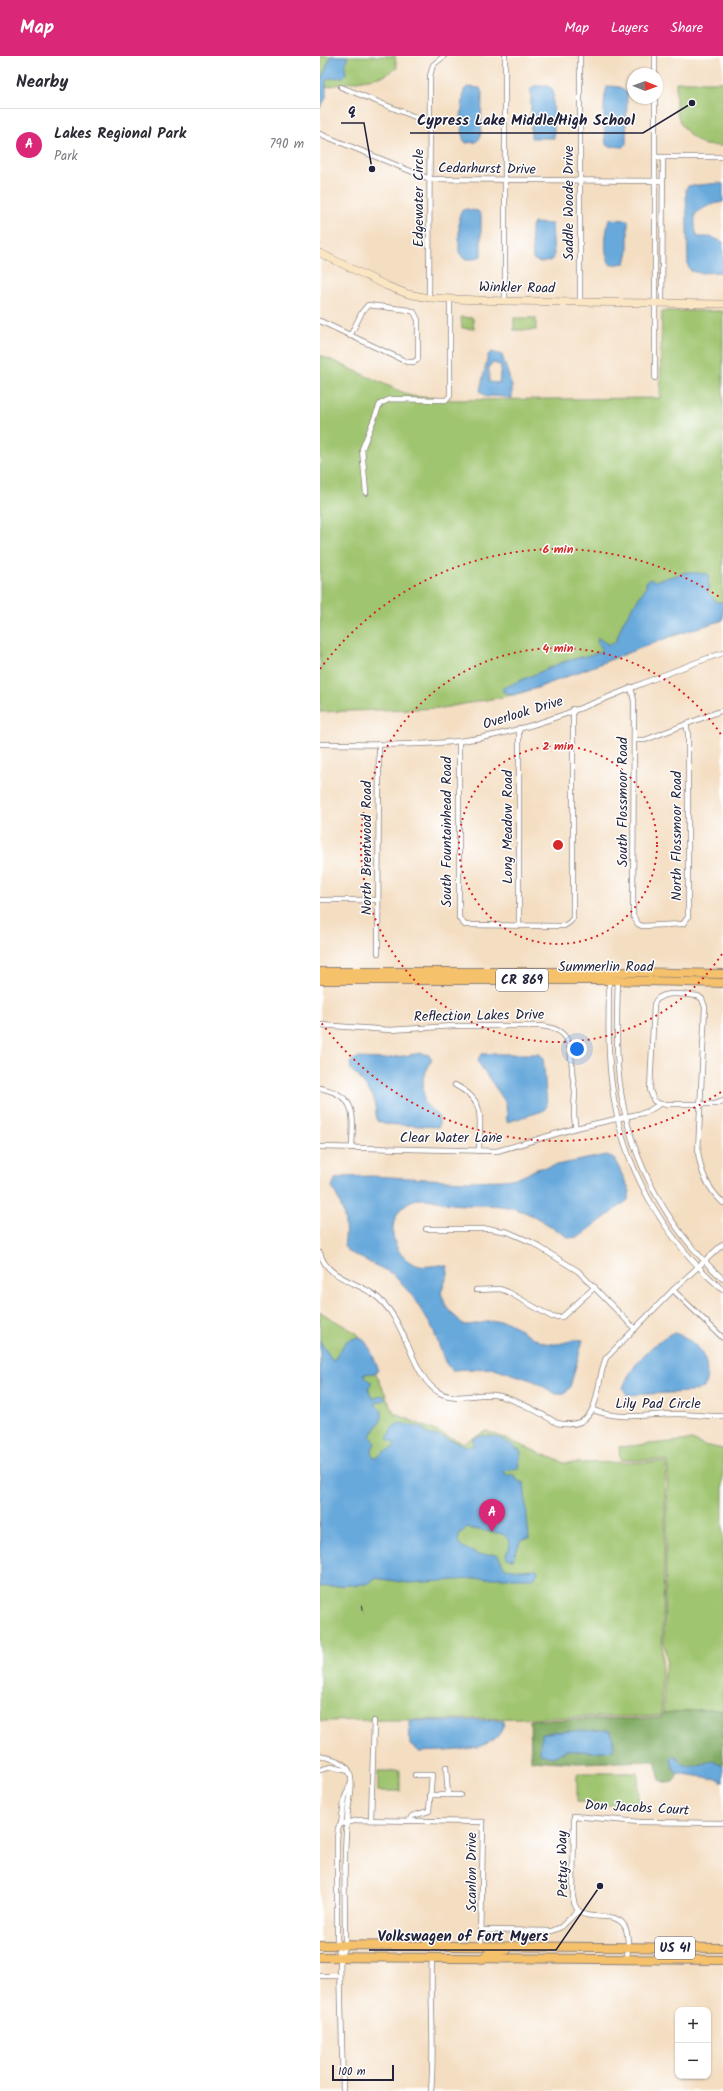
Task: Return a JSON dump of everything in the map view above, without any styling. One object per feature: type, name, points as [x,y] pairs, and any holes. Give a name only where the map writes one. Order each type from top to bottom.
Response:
[{"type":"main road","name":"Summerlin Road","points":[[320,972],[613,976],[723,983]]},
{"type":"main road","name":"Summerlin Road","points":[[320,980],[723,974]]},
{"type":"main road","name":"US 41","points":[[320,1945],[723,1948]]},
{"type":"main road","points":[[435,1958],[474,1953],[481,1946]]},
{"type":"main road","points":[[482,1959],[489,1953],[523,1947]]},
{"type":"main road","name":"US 41","points":[[320,1957],[723,1960]]},
{"type":"main road","points":[[709,1960],[723,1957]]},
{"type":"street","name":"Edgewater Circle","points":[[429,298],[431,70],[436,61],[444,56]]},
{"type":"street","points":[[505,56],[505,301]]},
{"type":"street","name":"Saddle Woode Drive","points":[[580,56],[580,302]]},
{"type":"street","points":[[655,56],[655,68]]},
{"type":"street","points":[[341,87],[430,123]]},
{"type":"street","points":[[655,104],[658,303]]},
{"type":"street","name":"Cedarhurst Drive","points":[[320,134],[430,179],[662,181]]},
{"type":"street","points":[[655,157],[723,157]]},
{"type":"street","points":[[655,378],[662,158]]},
{"type":"street","name":"Winkler Road","points":[[320,254],[387,286],[408,294],[429,298],[450,300],[723,304]]},
{"type":"street","points":[[366,493],[362,452],[378,406],[383,400],[446,400],[450,396],[450,300]]},
{"type":"street","points":[[320,321],[350,336],[407,362],[414,362],[418,359],[418,325],[417,316],[414,312],[385,306],[368,305],[362,312],[350,336]]},
{"type":"street","name":"Overlook Drive","points":[[320,744],[379,744],[459,741],[519,728],[723,653]]},
{"type":"street","name":"South Flossmoor Road","points":[[631,687],[634,701],[634,917]]},
{"type":"street","points":[[519,925],[564,926],[573,918],[573,709]]},
{"type":"street","points":[[634,740],[645,740],[723,710]]},
{"type":"street","name":"North Flossmoor Road","points":[[634,917],[638,924],[642,926],[661,926],[683,924],[688,917],[688,733],[686,724]]},
{"type":"street","name":"Long Meadow Road","points":[[519,728],[519,925]]},
{"type":"street","name":"South Fountainhead Road","points":[[459,741],[458,914],[461,922],[465,925],[519,925]]},
{"type":"street","name":"North Brentwood Road","points":[[378,953],[379,744]]},
{"type":"street","points":[[320,900],[378,900]]},
{"type":"street","points":[[613,976],[618,1067],[626,1117],[636,1150],[653,1190],[682,1235],[723,1279]]},
{"type":"street","points":[[613,976],[610,1067],[618,1118],[629,1156],[649,1200],[667,1228],[698,1266],[723,1290]]},
{"type":"street","points":[[723,1101],[715,1104],[702,1104],[660,1104],[654,1101],[650,1090],[654,1004],[656,1000],[663,995],[698,996],[704,1003],[702,1104],[698,1152],[700,1164],[707,1185],[723,1203]]},
{"type":"street","name":"Reflection Lakes Drive","points":[[320,1025],[390,1030],[454,1026],[553,1027],[565,1036],[570,1045],[575,1092],[573,1111],[576,1128]]},
{"type":"street","points":[[456,1085],[473,1097],[478,1104],[479,1151]]},
{"type":"street","points":[[320,1088],[339,1094],[348,1102],[353,1114],[352,1148]]},
{"type":"street","name":"Clear Water Lane","points":[[320,1147],[479,1151],[508,1150],[576,1128],[647,1112],[660,1104]]},
{"type":"street","points":[[426,1230],[491,1230],[508,1232],[531,1242],[565,1262],[595,1287],[635,1329]]},
{"type":"street","points":[[320,1253],[325,1265],[331,1271],[373,1294],[392,1311],[425,1380],[436,1390],[454,1397],[486,1395],[499,1396],[557,1423],[567,1426],[577,1424],[585,1420],[593,1410],[602,1367],[606,1358],[673,1290],[723,1244]]},
{"type":"street","points":[[476,1290],[500,1289],[508,1292],[552,1318],[562,1316],[595,1287]]},
{"type":"street","points":[[673,1290],[723,1338]]},
{"type":"street","name":"Lily Pad Circle","points":[[593,1410],[622,1417],[677,1414],[723,1416]]},
{"type":"street","points":[[371,1820],[374,1721]]},
{"type":"street","points":[[320,1755],[341,1762],[349,1771],[351,1783],[347,1822],[340,1958],[343,2091]]},
{"type":"street","points":[[320,1770],[330,1767],[349,1771]]},
{"type":"street","points":[[446,1767],[448,1795]]},
{"type":"street","points":[[341,1824],[371,1820],[409,1821],[412,1816],[428,1810],[432,1775],[415,1775]]},
{"type":"street","points":[[340,1958],[341,1945],[337,1834],[341,1824],[345,1797],[351,1783]]},
{"type":"street","points":[[430,1795],[460,1795]]},
{"type":"street","name":"Don Jacobs Court","points":[[574,1816],[639,1822],[723,1823]]},
{"type":"street","name":"Pettys Way","points":[[574,1816],[573,1897],[578,1911],[586,1916],[609,1917],[619,1920],[627,1932],[627,1960]]},
{"type":"street","name":"Scanlon Drive","points":[[409,1821],[483,1822],[481,1946]]},
{"type":"street","name":"Pettys Way","points":[[482,1930],[552,1931],[561,1927],[578,1911]]},
{"type":"street","points":[[431,2091],[434,2062],[430,1993],[435,1958]]},
{"type":"street","points":[[320,1976],[340,1976]]},
{"type":"green space","points":[[320,56],[395,56],[397,68],[384,76],[320,88]]},
{"type":"green space","points":[[676,82],[723,82],[723,146],[704,145],[691,136],[681,124],[676,111]]},
{"type":"green space","points":[[662,311],[723,311],[723,620],[669,637],[537,688],[513,695],[442,708],[320,712],[320,355],[411,396],[455,400],[660,398]]},
{"type":"green space","points":[[461,317],[473,318],[474,329],[462,328]]},
{"type":"green space","points":[[514,318],[536,318],[536,330],[514,330]]},
{"type":"green space","points":[[320,1312],[358,1334],[394,1413],[463,1443],[487,1431],[564,1463],[666,1462],[661,1716],[320,1721]]},
{"type":"green space","points":[[692,1440],[703,1445],[723,1449],[723,1711],[710,1709],[663,1713],[664,1674],[667,1660],[664,1642],[668,1462],[665,1460],[620,1460],[619,1447]]},
{"type":"green space","points":[[710,1709],[723,1711],[723,1766],[708,1763],[686,1766],[676,1757],[673,1768],[677,1773],[677,1777],[673,1782],[668,1783],[660,1780],[655,1761],[577,1763],[531,1760],[530,1720],[661,1718],[663,1713]],"holes":[[[607,1730],[611,1731],[613,1750],[593,1752],[566,1750],[562,1753],[540,1754]]]},
{"type":"green space","points":[[378,1771],[400,1771],[400,1791],[378,1791]]},
{"type":"green space","points":[[582,1773],[638,1773],[639,1806],[633,1808],[577,1801],[577,1775]]},
{"type":"water","points":[[331,56],[348,56],[345,65],[346,74],[343,77],[326,79],[326,98],[320,108],[320,82]]},
{"type":"water","points":[[534,86],[548,86],[553,90],[554,138],[531,138],[531,88]]},
{"type":"water","points":[[608,86],[620,87],[627,93],[626,145],[624,147],[607,146],[606,144],[604,104]]},
{"type":"water","points":[[467,87],[480,88],[482,93],[481,133],[476,142],[466,143],[463,139],[461,118],[464,90]]},
{"type":"water","points":[[723,184],[723,202],[708,206],[695,214],[695,223],[698,237],[712,237],[723,242],[723,272],[699,273],[691,271],[688,266],[686,189],[688,186]]},
{"type":"water","points":[[466,209],[478,211],[481,215],[481,256],[475,259],[464,259],[459,252],[459,217],[461,211]]},
{"type":"water","points":[[609,219],[628,220],[628,252],[625,263],[611,265],[606,255]]},
{"type":"water","points":[[534,223],[552,224],[553,259],[540,262],[533,259],[531,229]]},
{"type":"water","points":[[492,352],[502,355],[512,386],[512,398],[493,396],[486,397],[480,391],[488,355]],"holes":[[[492,363],[501,365],[499,383],[489,382],[489,367]]]},
{"type":"water","points":[[685,572],[708,574],[709,594],[717,602],[723,602],[723,620],[669,637],[537,688],[513,695],[503,692],[503,688],[563,662],[601,652],[601,647],[597,642],[598,638],[609,645],[616,641],[623,622],[646,587],[646,582],[650,579],[655,581]]},
{"type":"water","points":[[422,1053],[429,1055],[432,1059],[423,1078],[424,1103],[439,1117],[439,1127],[384,1124],[377,1121],[374,1098],[358,1076],[351,1070],[350,1063],[354,1059],[358,1058],[383,1059]]},
{"type":"water","points":[[482,1054],[539,1054],[543,1057],[547,1106],[543,1111],[507,1122],[506,1103],[478,1062],[479,1057]]},
{"type":"water","points":[[607,1155],[614,1158],[630,1191],[628,1200],[579,1237],[569,1238],[545,1222],[519,1210],[503,1206],[453,1204],[426,1199],[416,1199],[402,1208],[396,1216],[393,1226],[393,1236],[396,1246],[402,1255],[410,1262],[420,1266],[447,1266],[448,1274],[441,1293],[447,1308],[464,1325],[503,1321],[546,1343],[560,1344],[575,1340],[583,1340],[570,1387],[565,1394],[556,1394],[534,1381],[494,1368],[451,1370],[445,1362],[433,1329],[413,1297],[393,1274],[349,1252],[344,1246],[345,1222],[342,1208],[332,1187],[335,1179],[343,1177],[371,1176],[465,1181],[505,1180],[521,1177],[536,1169]]},
{"type":"water","points":[[672,1333],[687,1338],[703,1355],[707,1371],[704,1388],[690,1392],[627,1395],[623,1388],[636,1364],[649,1349]]},
{"type":"water","points":[[358,1337],[368,1345],[378,1370],[375,1373],[363,1374],[372,1383],[368,1388],[372,1398],[382,1395],[385,1397],[385,1400],[376,1403],[382,1411],[382,1418],[371,1436],[375,1443],[372,1450],[373,1456],[377,1458],[383,1452],[393,1448],[395,1443],[387,1439],[392,1428],[399,1423],[423,1428],[427,1434],[443,1437],[465,1446],[474,1446],[473,1439],[492,1436],[504,1440],[521,1451],[518,1469],[504,1471],[506,1475],[514,1475],[518,1481],[524,1483],[529,1539],[521,1540],[513,1559],[507,1558],[506,1554],[510,1547],[508,1539],[503,1534],[467,1528],[460,1533],[458,1541],[461,1546],[478,1555],[497,1554],[505,1568],[522,1570],[537,1569],[538,1572],[536,1576],[532,1578],[488,1578],[409,1583],[374,1578],[371,1582],[366,1584],[320,1587],[320,1341],[331,1358],[334,1360],[346,1341]]},
{"type":"water","points":[[504,1720],[501,1731],[494,1739],[483,1745],[457,1750],[419,1752],[410,1745],[409,1721]]},
{"type":"water","points":[[611,1731],[614,1746],[613,1750],[593,1752],[566,1750],[553,1757],[540,1754],[541,1734],[552,1732]]},
{"type":"water","points":[[674,1756],[686,1766],[696,1766],[712,1761],[723,1766],[723,1783],[717,1779],[677,1773],[673,1768],[671,1758]]},
{"type":"railway","points":[[362,1604],[364,1613]]},
{"type":"place","name":"Cypress Lake Middle/High School","points":[[692,103]]},
{"type":"place","name":"q","points":[[372,169]]},
{"type":"place","name":"Lakes Regional Park","points":[[492,1532]]},
{"type":"place","name":"Volkswagen of Fort Myers","points":[[600,1886]]}]
